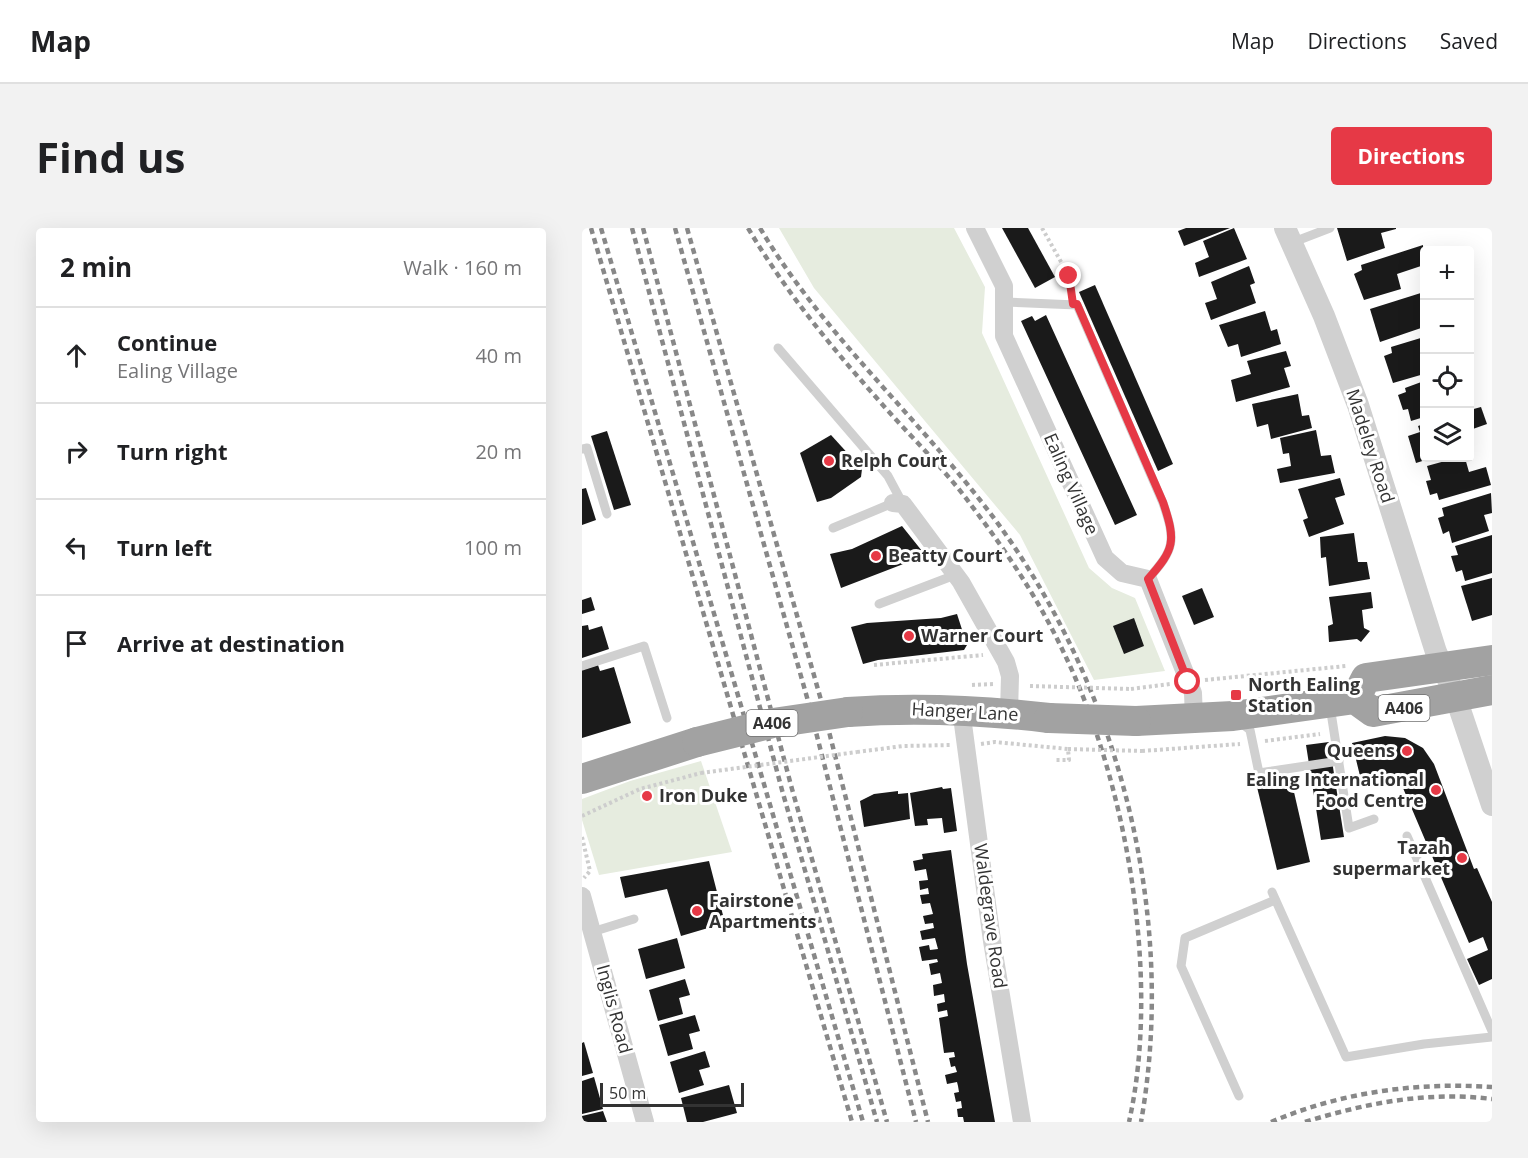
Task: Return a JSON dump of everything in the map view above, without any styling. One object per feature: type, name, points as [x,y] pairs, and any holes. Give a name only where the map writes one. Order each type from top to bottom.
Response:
[{"type":"highway","name":"A406","points":[[1492,660],[1366,678],[1342,702],[1373,712],[1492,690]]},
{"type":"highway","name":"Hanger Lane","points":[[582,779],[698,742],[773,723],[848,712],[905,708],[961,709],[1049,718],[1136,721],[1233,716],[1342,702]]},
{"type":"street","name":"Ealing Village","points":[[975,228],[999,273],[1006,302],[1004,336],[1099,547],[1105,558],[1122,573],[1148,579]]},
{"type":"street","name":"Madeley Road","points":[[1288,235],[1324,316],[1358,405],[1401,548],[1491,799]]},
{"type":"street","points":[[898,503],[955,575],[1002,654],[1010,676],[1009,713]]},
{"type":"street","points":[[1148,579],[1193,693],[1194,718]]},
{"type":"street","name":"Waldegrave Road","points":[[961,709],[992,941],[1022,1122]]},
{"type":"street","name":"Inglis Road","points":[[582,896],[645,1122]]},
{"type":"lane","points":[[1288,235],[1330,228]]},
{"type":"lane","points":[[1006,302],[1077,304],[1163,502],[1173,531],[1170,550],[1148,579]]},
{"type":"lane","points":[[778,348],[888,476],[898,503],[833,528]]},
{"type":"lane","points":[[582,449],[586,448],[606,514]]},
{"type":"lane","points":[[879,604],[955,575]]},
{"type":"lane","points":[[582,666],[644,646],[667,718]]},
{"type":"lane","points":[[1342,702],[1339,761],[1349,828],[1374,819]]},
{"type":"lane","points":[[1233,716],[1250,730],[1259,773],[1339,761]]},
{"type":"lane","points":[[1407,836],[1492,1030]]},
{"type":"lane","points":[[1239,1095],[1181,966],[1185,938],[1273,896],[1346,1057],[1424,1044],[1492,1037]]},
{"type":"lane","points":[[592,932],[634,919]]},
{"type":"path","points":[[1042,228],[1069,276],[1073,304]]},
{"type":"path","points":[[874,665],[1002,654]]},
{"type":"path","points":[[1200,680],[1351,666]]},
{"type":"path","name":"Hanger Lane","points":[[1030,686],[1131,689],[1176,683]]},
{"type":"path","name":"Hanger Lane","points":[[986,744],[995,742],[1068,749],[1142,751],[1253,743]]},
{"type":"path","name":"Hanger Lane","points":[[582,816],[640,789],[701,773],[903,746],[954,745]]},
{"type":"path","points":[[1053,760],[1068,760],[1068,749]]},
{"type":"path","points":[[582,837],[590,871],[582,881]]},
{"type":"shaded area","points":[[779,228],[954,228],[985,287],[982,333],[1089,568],[1112,588],[1135,598],[1165,671],[1094,680],[1020,535],[814,288]]},
{"type":"shaded area","points":[[701,761],[732,852],[599,875],[582,820],[582,799],[630,781]]},
{"type":"building","points":[[1002,228],[1028,228],[1055,277],[1035,288]]},
{"type":"building","points":[[1186,228],[1230,228],[1184,246],[1178,231]]},
{"type":"building","points":[[1234,228],[1247,259],[1199,277],[1195,263],[1209,257],[1203,241]]},
{"type":"building","points":[[1337,228],[1396,229],[1381,233],[1385,248],[1347,261]]},
{"type":"building","points":[[1423,245],[1420,246],[1420,266],[1397,274],[1401,289],[1364,300],[1354,274],[1362,270],[1361,265]]},
{"type":"building","points":[[1249,266],[1255,283],[1250,285],[1256,303],[1211,320],[1205,303],[1217,299],[1211,282]]},
{"type":"building","points":[[1095,285],[1173,464],[1158,471],[1079,292]]},
{"type":"building","points":[[1420,293],[1420,328],[1380,342],[1370,309]]},
{"type":"building","points":[[1265,311],[1271,331],[1277,329],[1281,344],[1241,357],[1238,344],[1228,347],[1219,325]]},
{"type":"building","points":[[1046,315],[1137,515],[1115,525],[1021,321],[1032,316],[1035,321]]},
{"type":"building","points":[[1420,338],[1420,375],[1393,383],[1384,356],[1392,353],[1391,347]]},
{"type":"building","points":[[1286,351],[1291,366],[1284,368],[1290,387],[1236,402],[1231,380],[1251,374],[1247,361]]},
{"type":"building","points":[[1420,382],[1420,418],[1411,421],[1408,409],[1403,410],[1398,395],[1406,392],[1405,388]]},
{"type":"building","points":[[1298,394],[1302,416],[1309,415],[1312,428],[1271,439],[1268,424],[1257,427],[1252,404]]},
{"type":"building","points":[[1481,407],[1487,424],[1474,429],[1474,409]]},
{"type":"building","points":[[1316,430],[1321,456],[1331,455],[1335,473],[1280,483],[1277,469],[1291,466],[1289,453],[1283,454],[1280,438]]},
{"type":"building","points":[[607,431],[631,505],[614,510],[591,436]]},
{"type":"building","points":[[1420,432],[1420,462],[1416,463],[1408,436]]},
{"type":"building","name":"Relph Court","points":[[831,435],[862,469],[861,477],[831,498],[817,502],[800,453]]},
{"type":"building","points":[[1442,462],[1466,462],[1469,472],[1486,467],[1491,485],[1439,500],[1437,493],[1430,495],[1426,481],[1431,480],[1427,466]]},
{"type":"building","points":[[1340,478],[1345,495],[1335,498],[1344,524],[1309,537],[1303,520],[1308,518],[1298,489]]},
{"type":"building","points":[[586,488],[596,520],[582,525],[582,489]]},
{"type":"building","points":[[1491,493],[1492,513],[1484,515],[1489,531],[1452,543],[1449,531],[1443,534],[1438,518],[1444,516],[1442,508]]},
{"type":"building","name":"Beatty Court","points":[[902,526],[922,551],[919,558],[841,588],[830,554],[852,549]]},
{"type":"building","points":[[1354,533],[1358,562],[1367,562],[1370,579],[1329,586],[1326,557],[1321,558],[1320,537]]},
{"type":"building","points":[[1492,535],[1492,573],[1465,581],[1462,570],[1456,572],[1451,556],[1458,555],[1455,546]]},
{"type":"building","points":[[1492,578],[1492,615],[1472,621],[1461,586]]},
{"type":"building","points":[[1202,588],[1214,617],[1194,625],[1182,596]]},
{"type":"building","points":[[1371,592],[1373,608],[1362,610],[1364,628],[1370,631],[1361,642],[1357,639],[1329,642],[1328,626],[1333,624],[1329,597]]},
{"type":"building","points":[[591,597],[595,610],[582,614],[582,600]]},
{"type":"building","name":"Warner Court","points":[[957,614],[967,645],[964,650],[878,660],[863,664],[851,627],[867,623],[941,618]]},
{"type":"building","points":[[1134,618],[1144,646],[1124,654],[1113,626]]},
{"type":"building","points":[[588,625],[589,630],[602,626],[609,649],[582,658],[582,626]]},
{"type":"building","points":[[598,665],[600,671],[614,667],[631,723],[582,738],[582,670]]},
{"type":"building","points":[[1385,736],[1405,738],[1423,748],[1434,764],[1474,869],[1477,868],[1492,902],[1492,979],[1479,985],[1467,959],[1488,950],[1483,937],[1469,943],[1400,781],[1391,774],[1360,776],[1352,743]]},
{"type":"building","points":[[1329,742],[1344,837],[1321,840],[1306,745]]},
{"type":"building","points":[[1291,779],[1310,862],[1277,870],[1257,787]]},
{"type":"building","points":[[942,787],[943,789],[951,788],[957,831],[944,833],[942,818],[927,819],[928,825],[915,826],[910,793]]},
{"type":"building","points":[[898,791],[898,794],[908,793],[910,819],[864,827],[860,801],[874,794]]},
{"type":"building","points":[[951,850],[967,964],[995,1122],[964,1122],[963,1117],[958,1117],[957,1109],[962,1108],[961,1101],[956,1102],[954,1093],[959,1092],[957,1082],[947,1084],[945,1075],[957,1072],[955,1066],[951,1067],[949,1058],[955,1057],[954,1052],[944,1053],[939,1018],[948,1016],[947,1010],[938,1012],[937,1004],[945,1002],[944,994],[934,996],[933,985],[942,983],[940,973],[931,975],[929,964],[938,962],[937,959],[922,961],[919,947],[929,945],[930,950],[938,949],[935,938],[922,940],[920,931],[934,928],[933,923],[925,924],[923,916],[933,914],[930,903],[922,904],[920,895],[929,894],[928,888],[920,890],[919,881],[928,880],[926,869],[915,871],[913,861],[923,859],[922,854]]},
{"type":"building","name":"Fairstone Apartments","points":[[709,861],[725,923],[681,936],[667,889],[625,898],[620,877]]},
{"type":"building","points":[[677,938],[685,968],[646,979],[638,949]]},
{"type":"building","points":[[685,979],[690,995],[679,998],[683,1014],[658,1021],[649,990]]},
{"type":"building","points":[[695,1015],[700,1031],[689,1034],[693,1049],[668,1056],[659,1025]]},
{"type":"building","points":[[584,1042],[593,1073],[582,1076],[582,1043]]},
{"type":"building","points":[[705,1051],[710,1067],[699,1070],[704,1085],[679,1093],[670,1062]]},
{"type":"building","points":[[594,1077],[603,1109],[582,1114],[582,1081]]},
{"type":"building","points":[[729,1085],[737,1113],[703,1122],[687,1122],[681,1098]]},
{"type":"building","points":[[603,1111],[607,1122],[582,1122],[582,1116]]},
{"type":"railway","points":[[591,228],[852,1122]]},
{"type":"railway","points":[[601,228],[863,1122]]},
{"type":"railway","points":[[632,228],[782,790],[877,1122]]},
{"type":"railway","points":[[643,228],[792,789],[887,1122]]},
{"type":"railway","points":[[675,228],[808,701],[916,1122]]},
{"type":"railway","points":[[687,228],[821,700],[928,1122]]},
{"type":"railway","points":[[748,228],[763,253],[814,324],[952,481],[997,540],[1043,612],[1086,703],[1105,760],[1120,820],[1132,882],[1139,945],[1141,1006],[1138,1066],[1129,1122]]},
{"type":"railway","points":[[760,228],[810,300],[980,500],[1027,567],[1067,639],[1100,715],[1125,794],[1142,876],[1151,958],[1151,1041],[1141,1122]]},
{"type":"railway","points":[[1271,1122],[1325,1103],[1380,1091],[1435,1086],[1492,1087]]},
{"type":"railway","points":[[1305,1122],[1351,1109],[1397,1100],[1444,1097],[1492,1099]]},
{"type":"place","name":"Relph Court","points":[[829,461]]},
{"type":"place","name":"Beatty Court","points":[[876,556]]},
{"type":"place","name":"Warner Court","points":[[909,636]]},
{"type":"place","name":"North Ealing Station","points":[[1236,695]]},
{"type":"place","name":"Queens","points":[[1407,751]]},
{"type":"place","name":"Ealing International Food Centre","points":[[1436,790]]},
{"type":"place","name":"Iron Duke","points":[[647,796]]},
{"type":"place","name":"Tazah supermarket","points":[[1462,858]]},
{"type":"place","name":"Fairstone Apartments","points":[[697,911]]},
{"type":"route","points":[[1069,276],[1073,304],[1077,304],[1163,502],[1173,531],[1170,550],[1148,579],[1188,682]]}]
